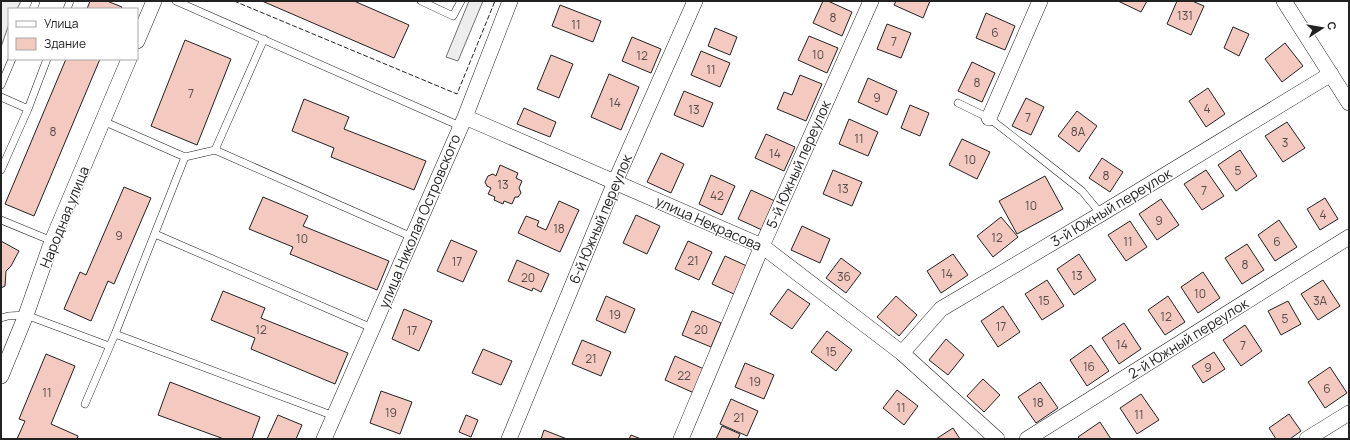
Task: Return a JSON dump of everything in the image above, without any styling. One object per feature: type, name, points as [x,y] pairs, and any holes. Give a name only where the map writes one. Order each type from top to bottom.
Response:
[{"type":"street","points":[[138,38],[154,1]]},
{"type":"street","name":"улица Николая Островского","points":[[324,439],[462,121],[510,1]]},
{"type":"street","name":"6-й Южный переулок","points":[[509,439],[615,182],[695,1]]},
{"type":"street","name":"5-й Южный переулок","points":[[681,439],[762,246],[871,1]]},
{"type":"street","points":[[990,118],[1040,1]]},
{"type":"street","points":[[1284,1],[1349,103]]},
{"type":"street","points":[[1293,1],[1295,18]]},
{"type":"street","name":"Народная улица","points":[[1,376],[26,315],[52,241],[129,60]]},
{"type":"street","name":"3-й Южный переулок","points":[[902,353],[941,310],[1330,74]]},
{"type":"street","name":"улица Некрасова","points":[[462,121],[615,182],[762,246],[902,353],[996,439]]},
{"type":"street","name":"2-й Южный переулок","points":[[1027,439],[1349,237]]},
{"type":"street","points":[[1307,439],[1349,413]]},
{"type":"lane","points":[[176,1],[462,121]]},
{"type":"lane","points":[[421,1],[453,16],[461,1]]},
{"type":"lane","points":[[215,150],[264,39]]},
{"type":"lane","points":[[1,85],[12,60]]},
{"type":"lane","points":[[1,170],[48,60]]},
{"type":"lane","points":[[1,97],[28,109]]},
{"type":"lane","points":[[958,103],[990,118],[1082,191],[1101,214]]},
{"type":"lane","points":[[104,121],[186,157],[215,150],[412,237]]},
{"type":"lane","points":[[85,404],[186,157]]},
{"type":"lane","points":[[1,220],[52,241]]},
{"type":"lane","points":[[155,234],[372,328]]},
{"type":"lane","points":[[1,318],[26,315],[109,346]]},
{"type":"lane","points":[[114,334],[334,416]]},
{"type":"shaded area","points":[[1,1],[21,1],[18,8],[8,8],[8,27],[1,47]]},
{"type":"shaded area","points":[[469,1],[483,1],[458,61],[446,57]]},
{"type":"building","points":[[90,1],[107,1],[122,7],[122,8],[87,8]]},
{"type":"building","points":[[262,1],[354,1],[409,25],[394,58]]},
{"type":"building","points":[[823,1],[828,1],[852,12],[842,36],[813,23]]},
{"type":"building","points":[[896,1],[930,1],[923,18],[894,5]]},
{"type":"building","points":[[1118,1],[1147,1],[1141,12]]},
{"type":"building","points":[[1177,1],[1192,1],[1204,6],[1191,35],[1167,24]]},
{"type":"building","points":[[560,5],[601,21],[593,42],[552,26]]},
{"type":"building","points":[[986,13],[1015,26],[1005,50],[976,38]]},
{"type":"building","points":[[887,24],[911,33],[901,58],[877,49]]},
{"type":"building","points":[[1233,27],[1249,34],[1239,56],[1224,48]]},
{"type":"building","points":[[715,28],[737,37],[730,55],[708,46]]},
{"type":"building","points":[[809,36],[838,48],[827,73],[798,60]]},
{"type":"building","points":[[632,37],[661,49],[651,73],[622,61]]},
{"type":"building","points":[[185,40],[231,59],[197,145],[151,126]]},
{"type":"building","points":[[1285,43],[1303,66],[1282,82],[1265,59]]},
{"type":"building","points":[[701,51],[730,63],[720,87],[691,75]]},
{"type":"building","points":[[551,55],[573,64],[559,98],[537,89]]},
{"type":"building","points":[[66,60],[100,60],[34,216],[5,204]]},
{"type":"building","points":[[972,62],[995,73],[982,102],[958,91]]},
{"type":"building","points":[[609,74],[639,87],[621,130],[591,117]]},
{"type":"building","points":[[800,75],[822,84],[806,121],[777,109],[784,92],[792,95]]},
{"type":"building","points":[[868,78],[897,91],[887,115],[858,102]]},
{"type":"building","points":[[1208,88],[1225,114],[1206,127],[1189,101]]},
{"type":"building","points":[[684,91],[713,103],[703,127],[674,115]]},
{"type":"building","points":[[1026,98],[1044,107],[1031,135],[1012,126]]},
{"type":"building","points":[[304,99],[349,117],[344,129],[426,161],[414,190],[331,157],[334,148],[292,131]]},
{"type":"building","points":[[910,105],[929,113],[920,136],[901,128]]},
{"type":"building","points":[[524,108],[556,122],[550,137],[517,124]]},
{"type":"building","points":[[1077,111],[1097,126],[1079,152],[1058,136]]},
{"type":"building","points":[[849,119],[878,132],[868,156],[839,144]]},
{"type":"building","points":[[1287,122],[1305,148],[1283,162],[1265,136]]},
{"type":"building","points":[[766,134],[795,147],[784,171],[755,158]]},
{"type":"building","points":[[962,139],[990,152],[977,179],[949,165]]},
{"type":"building","points":[[1240,150],[1257,176],[1236,191],[1218,165]]},
{"type":"building","points":[[661,153],[684,164],[671,193],[647,182]]},
{"type":"building","points":[[1102,158],[1123,172],[1110,192],[1089,178]]},
{"type":"building","points":[[500,165],[518,173],[516,178],[522,181],[519,188],[521,193],[518,197],[515,197],[512,204],[504,201],[503,204],[494,200],[495,197],[488,194],[491,188],[487,186],[485,182],[488,176],[493,174],[496,176]]},
{"type":"building","points":[[833,170],[862,182],[852,206],[823,194]]},
{"type":"building","points":[[1206,170],[1224,196],[1202,210],[1184,184]]},
{"type":"building","points":[[711,175],[735,186],[722,215],[699,204]]},
{"type":"building","points":[[1045,176],[1063,209],[1017,234],[999,201]]},
{"type":"building","points":[[124,187],[151,198],[114,284],[108,281],[91,321],[64,309],[80,272],[86,275]]},
{"type":"building","points":[[751,190],[775,201],[762,230],[738,219]]},
{"type":"building","points":[[263,197],[308,216],[303,226],[389,261],[377,290],[290,254],[293,247],[249,229]]},
{"type":"building","points":[[1325,198],[1338,219],[1320,230],[1307,209]]},
{"type":"building","points":[[1161,199],[1179,225],[1157,240],[1139,214]]},
{"type":"building","points":[[559,201],[579,210],[560,252],[518,233],[526,216],[539,221],[537,226],[546,230]]},
{"type":"building","points":[[636,215],[660,226],[647,254],[623,243]]},
{"type":"building","points":[[1001,217],[1018,237],[993,257],[977,236]]},
{"type":"building","points":[[1279,220],[1297,247],[1275,261],[1258,235]]},
{"type":"building","points":[[1130,221],[1147,247],[1126,261],[1108,235]]},
{"type":"building","points":[[802,226],[830,239],[820,263],[791,250]]},
{"type":"building","points":[[451,240],[477,251],[463,282],[437,271]]},
{"type":"building","points":[[1,241],[19,251],[11,266],[6,271],[5,286],[1,288]]},
{"type":"building","points":[[688,241],[712,252],[699,280],[675,269]]},
{"type":"building","points":[[1247,244],[1264,270],[1242,284],[1225,258]]},
{"type":"building","points":[[953,254],[968,275],[941,293],[927,271]]},
{"type":"building","points":[[1079,254],[1096,280],[1074,295],[1057,269]]},
{"type":"building","points":[[725,256],[749,267],[736,295],[712,284]]},
{"type":"building","points":[[841,258],[861,273],[846,293],[826,278]]},
{"type":"building","points":[[517,260],[549,274],[541,292],[533,288],[532,291],[508,281]]},
{"type":"building","points":[[1203,272],[1220,298],[1198,313],[1181,287]]},
{"type":"building","points":[[1047,280],[1064,306],[1042,320],[1025,294]]},
{"type":"building","points":[[1323,280],[1340,306],[1318,320],[1301,294]]},
{"type":"building","points":[[788,289],[810,304],[792,329],[770,314]]},
{"type":"building","points":[[223,291],[265,308],[261,318],[348,353],[335,384],[251,349],[255,338],[211,320]]},
{"type":"building","points":[[606,296],[635,309],[625,333],[596,320]]},
{"type":"building","points":[[896,296],[917,315],[899,336],[877,317]]},
{"type":"building","points":[[1168,296],[1185,322],[1165,335],[1148,310]]},
{"type":"building","points":[[1288,301],[1301,324],[1281,335],[1268,311]]},
{"type":"building","points":[[1003,306],[1020,332],[998,347],[981,321]]},
{"type":"building","points":[[404,309],[432,321],[419,351],[392,339]]},
{"type":"building","points":[[692,311],[721,323],[711,347],[682,335]]},
{"type":"building","points":[[1124,323],[1141,349],[1119,364],[1102,338]]},
{"type":"building","points":[[1245,325],[1262,351],[1241,366],[1223,340]]},
{"type":"building","points":[[827,331],[852,350],[836,371],[811,352]]},
{"type":"building","points":[[946,339],[964,355],[948,375],[929,360]]},
{"type":"building","points":[[582,340],[611,352],[601,376],[572,364]]},
{"type":"building","points":[[1091,345],[1109,371],[1087,386],[1070,360]]},
{"type":"building","points":[[483,349],[512,361],[501,385],[472,373]]},
{"type":"building","points":[[1214,352],[1225,369],[1203,383],[1192,366]]},
{"type":"building","points":[[46,354],[75,366],[51,424],[78,436],[77,439],[17,439],[25,421],[19,419]]},
{"type":"building","points":[[675,356],[704,369],[694,393],[665,380]]},
{"type":"building","points":[[745,363],[774,375],[764,399],[735,387]]},
{"type":"building","points":[[1330,367],[1347,393],[1325,408],[1308,382]]},
{"type":"building","points":[[983,379],[1000,395],[984,412],[967,396]]},
{"type":"building","points":[[170,382],[260,417],[252,439],[224,439],[158,415]]},
{"type":"building","points":[[1040,382],[1058,408],[1036,423],[1018,397]]},
{"type":"building","points":[[897,390],[918,406],[904,425],[883,408]]},
{"type":"building","points":[[381,391],[412,402],[400,434],[370,423]]},
{"type":"building","points":[[1141,394],[1159,420],[1137,434],[1120,408]]},
{"type":"building","points":[[731,399],[758,411],[747,436],[720,424]]},
{"type":"building","points":[[1289,414],[1301,431],[1290,439],[1276,439],[1269,428]]},
{"type":"building","points":[[278,415],[302,425],[296,439],[267,439]]},
{"type":"building","points":[[466,415],[478,420],[471,437],[459,432]]},
{"type":"building","points":[[1100,422],[1111,439],[1080,439],[1078,437]]},
{"type":"building","points":[[722,426],[740,434],[738,439],[716,439]]},
{"type":"building","points":[[953,428],[960,439],[936,439]]},
{"type":"building","points":[[544,430],[567,439],[541,439]]},
{"type":"building","points":[[631,435],[641,439],[629,439]]},
{"type":"fence","points":[[234,1],[457,94],[495,1]]}]
